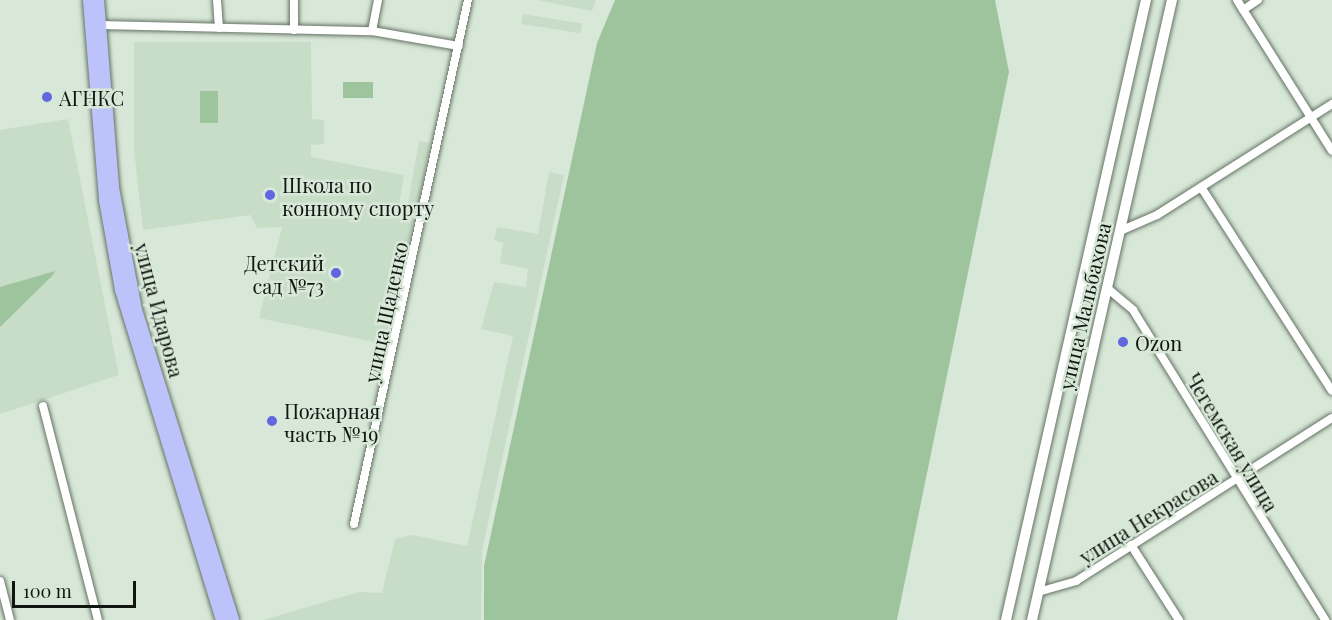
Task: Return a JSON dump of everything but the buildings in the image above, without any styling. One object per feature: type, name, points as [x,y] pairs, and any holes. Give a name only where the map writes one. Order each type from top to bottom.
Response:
[{"type":"main road","name":"улица Идарова","points":[[89,0],[105,200],[121,290],[222,620]]},
{"type":"main road","name":"улица Идарова","points":[[98,0],[113,188],[136,310],[233,620]]},
{"type":"main road","name":"улица Мальбахова","points":[[1006,620],[1146,0]]},
{"type":"main road","name":"улица Мальбахова","points":[[1032,620],[1172,0]]},
{"type":"street","points":[[217,0],[219,28]]},
{"type":"street","points":[[294,0],[294,30]]},
{"type":"street","points":[[372,31],[378,0]]},
{"type":"street","name":"улица Щаденко","points":[[354,524],[468,0]]},
{"type":"street","points":[[1237,0],[1332,151]]},
{"type":"street","points":[[1243,10],[1258,0]]},
{"type":"street","points":[[100,25],[372,31],[459,46]]},
{"type":"street","points":[[1120,231],[1201,187],[1332,104]]},
{"type":"street","points":[[1201,187],[1332,391]]},
{"type":"street","name":"Чегемская улица","points":[[1107,288],[1133,310],[1236,480],[1325,620]]},
{"type":"street","points":[[43,406],[98,620]]},
{"type":"street","name":"улица Некрасова","points":[[1038,592],[1076,581],[1332,418]]},
{"type":"street","points":[[1131,545],[1179,620]]},
{"type":"street","points":[[0,581],[10,620]]},
{"type":"shaded area","points":[[537,0],[596,0],[592,11]]},
{"type":"shaded area","points":[[523,14],[582,23],[581,33],[521,24]]},
{"type":"shaded area","points":[[134,42],[311,42],[312,119],[324,120],[324,144],[311,145],[311,157],[404,175],[397,217],[413,221],[384,344],[259,318],[282,227],[257,228],[250,215],[143,230],[134,150]]},
{"type":"shaded area","points":[[68,119],[119,375],[0,414],[0,130]]},
{"type":"shaded area","points":[[419,141],[430,143],[417,216],[406,214]]},
{"type":"shaded area","points":[[549,172],[564,175],[482,551],[481,620],[263,620],[359,592],[382,593],[395,539],[412,535],[467,546],[513,336],[481,329],[494,282],[526,287],[528,269],[500,263],[503,243],[494,240],[497,227],[538,234]]},
{"type":"green space","points":[[615,0],[995,0],[1009,72],[897,620],[484,620],[484,566],[597,43]]},
{"type":"green space","points":[[343,82],[373,82],[373,98],[343,98]]},
{"type":"green space","points":[[200,91],[218,91],[218,123],[200,123]]},
{"type":"green space","points":[[55,271],[53,275],[0,327],[0,287]]},
{"type":"place","name":"АГНКС","points":[[47,97]]},
{"type":"place","name":"Школа по конному спорту","points":[[270,195]]},
{"type":"place","name":"Детский сад №73","points":[[336,273]]},
{"type":"place","name":"Ozon","points":[[1123,342]]},
{"type":"place","name":"Пожарная часть №19","points":[[272,421]]}]
